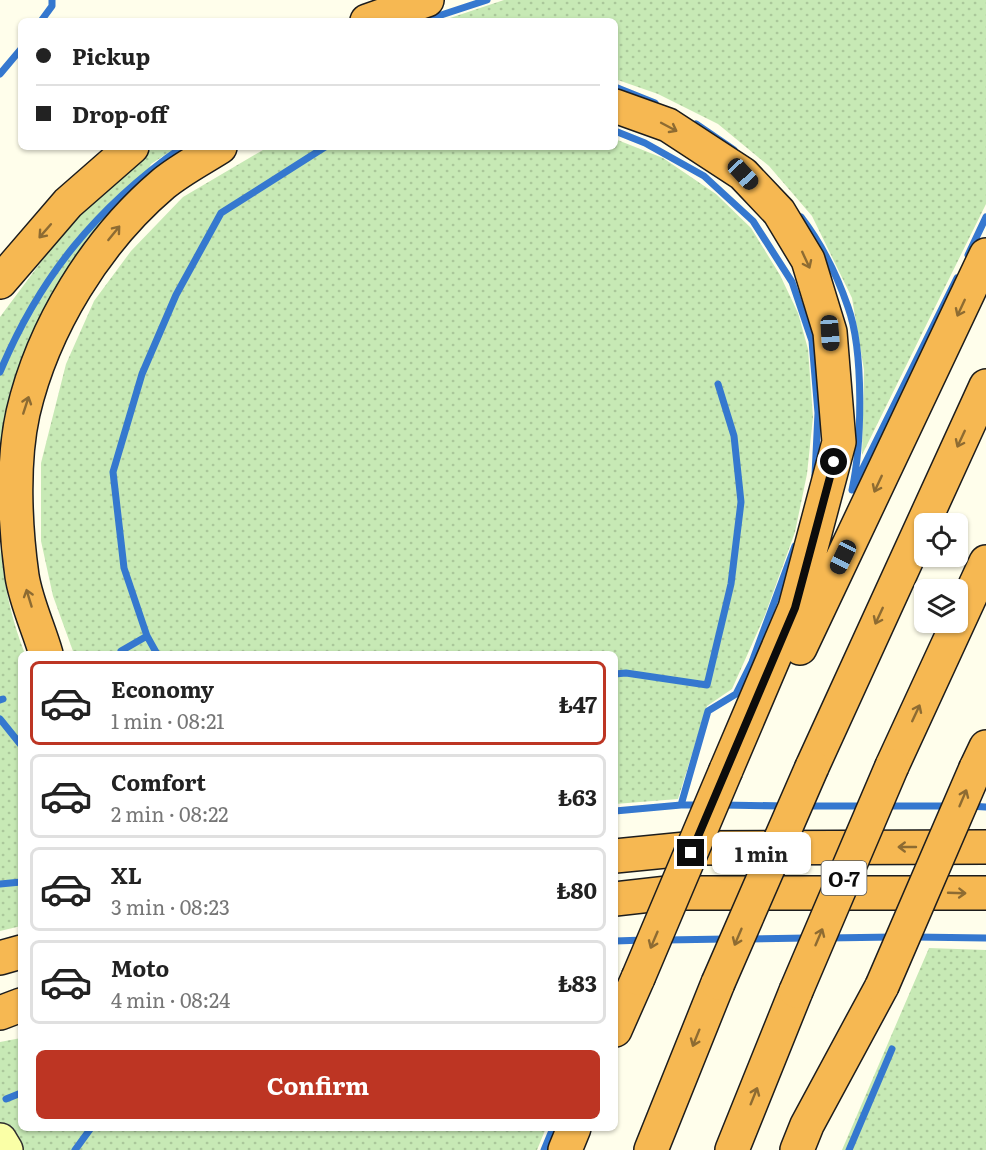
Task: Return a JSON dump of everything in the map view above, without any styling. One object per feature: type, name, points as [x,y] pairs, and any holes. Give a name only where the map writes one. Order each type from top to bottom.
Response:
[{"type":"highway","points":[[376,18],[427,0]]},
{"type":"highway","points":[[618,107],[668,125],[743,174],[779,212],[808,260],[830,333],[839,442],[795,608],[618,1023]]},
{"type":"highway","points":[[0,282],[68,203],[129,150]]},
{"type":"highway","points":[[45,651],[23,578],[16,490],[23,413],[46,346],[83,273],[119,226],[164,183],[215,150]]},
{"type":"highway","points":[[726,770],[782,686],[986,255]]},
{"type":"highway","points":[[651,1150],[718,984],[812,767],[986,386]]},
{"type":"highway","name":"O-7","points":[[732,1150],[796,991],[892,766],[986,562]]},
{"type":"highway","points":[[817,1150],[882,986],[981,757]]},
{"type":"highway","points":[[618,840],[696,848]]},
{"type":"highway","points":[[618,856],[696,848],[986,847]]},
{"type":"highway","points":[[618,900],[668,893],[986,893]]},
{"type":"highway","points":[[0,958],[18,953]]},
{"type":"highway","points":[[797,1150],[807,1125],[882,986]]},
{"type":"highway","points":[[0,999],[18,995]]},
{"type":"highway","points":[[0,1013],[18,1006]]},
{"type":"highway","points":[[565,1150],[573,1131]]},
{"type":"street","points":[[0,1140],[6,1150]]},
{"type":"green space","points":[[504,0],[986,0],[986,204],[862,455],[864,370],[852,298],[812,216],[769,166],[718,124],[658,94],[618,80],[618,18],[450,18]]},
{"type":"green space","points":[[618,140],[663,158],[716,194],[751,228],[780,275],[798,313],[808,349],[813,417],[807,474],[795,532],[765,615],[732,689],[707,706],[678,799],[618,804],[618,651],[73,651],[53,596],[41,541],[41,463],[66,364],[94,301],[131,251],[183,197],[263,150],[618,150]]},
{"type":"green space","points":[[150,150],[172,150],[151,164],[139,189],[87,238],[41,313],[10,391],[0,474],[0,317],[70,223],[134,161]]},
{"type":"green space","points":[[0,546],[9,601],[24,651],[18,651],[18,927],[0,931]]},
{"type":"green space","points":[[929,948],[986,950],[986,1150],[842,1150]]},
{"type":"green space","points":[[18,1039],[18,1131],[545,1131],[537,1150],[0,1150],[0,1042]]},
{"type":"waterway","points":[[43,18],[52,6],[52,0]]},
{"type":"waterway","points":[[432,18],[487,0]]},
{"type":"waterway","points":[[0,74],[18,53]]},
{"type":"waterway","points":[[618,88],[655,103]]},
{"type":"waterway","points":[[696,124],[734,150]]},
{"type":"waterway","points":[[618,132],[645,143],[704,176],[753,221],[792,282],[812,341],[818,413],[815,475]]},
{"type":"waterway","points":[[0,372],[33,305],[74,246],[123,194],[178,150]]},
{"type":"waterway","points":[[155,651],[147,636],[124,568],[113,472],[142,374],[176,295],[221,213],[320,150]]},
{"type":"waterway","points":[[801,217],[834,271],[853,326],[857,348],[860,398],[858,448],[852,490],[957,278]]},
{"type":"waterway","points":[[968,255],[986,217]]},
{"type":"waterway","points":[[618,674],[707,685],[731,584],[741,502],[734,436],[718,384]]},
{"type":"waterway","points":[[618,811],[681,805],[708,711],[736,694],[752,662],[795,546]]},
{"type":"waterway","points":[[121,651],[147,636]]},
{"type":"waterway","points":[[0,719],[18,741]]},
{"type":"waterway","points":[[681,805],[702,805]]},
{"type":"waterway","points":[[722,805],[786,806]]},
{"type":"waterway","points":[[806,806],[864,806]]},
{"type":"waterway","points":[[884,806],[948,806]]},
{"type":"waterway","points":[[968,806],[986,807]]},
{"type":"waterway","points":[[0,884],[18,882]]},
{"type":"waterway","points":[[827,938],[894,937]]},
{"type":"waterway","points":[[914,937],[986,938]]},
{"type":"waterway","points":[[746,939],[807,938]]},
{"type":"waterway","points":[[666,940],[726,939]]},
{"type":"waterway","points":[[618,941],[645,940]]},
{"type":"waterway","points":[[849,1150],[892,1049]]},
{"type":"waterway","points":[[6,1099],[18,1094]]},
{"type":"waterway","points":[[75,1150],[89,1131]]},
{"type":"waterway","points":[[544,1150],[552,1131]]},
{"type":"route","points":[[691,853],[795,608],[834,462]]}]
